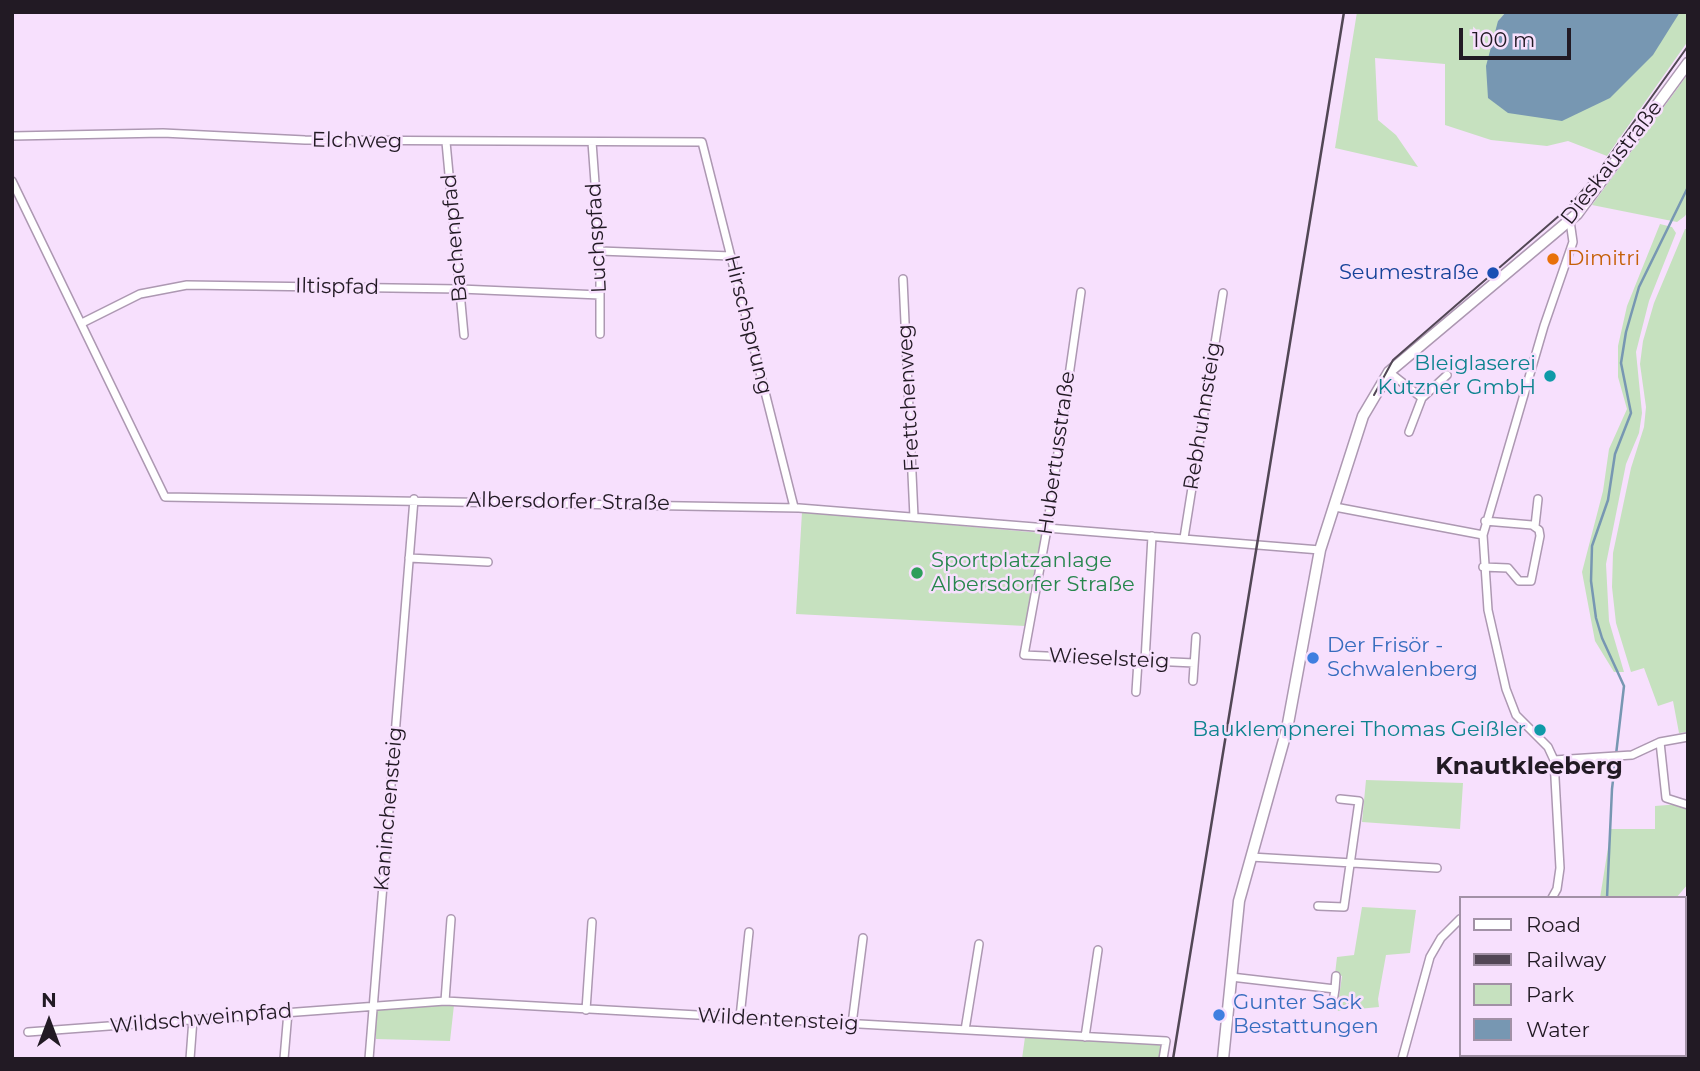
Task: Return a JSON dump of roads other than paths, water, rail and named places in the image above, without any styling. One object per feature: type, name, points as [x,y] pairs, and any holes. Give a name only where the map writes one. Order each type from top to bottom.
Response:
[{"type":"main road","name":"Dieskaustraße","points":[[1223,1059],[1239,901],[1287,729],[1320,550],[1363,416],[1389,372],[1570,221],[1688,63]]},
{"type":"street","name":"Elchweg","points":[[12,136],[163,133],[305,140],[702,142]]},
{"type":"street","name":"Bachenpfad","points":[[446,142],[464,335]]},
{"type":"street","name":"Luchspfad","points":[[592,142],[600,251],[600,334]]},
{"type":"street","name":"Hirschsprung","points":[[702,142],[794,507]]},
{"type":"street","name":"Albersdorfer Straße","points":[[12,181],[165,497],[794,507],[1320,550]]},
{"type":"street","points":[[1553,896],[1557,889],[1560,868],[1554,760],[1548,747],[1516,716],[1506,689],[1488,610],[1483,567],[1483,535],[1544,326],[1573,242],[1570,221]]},
{"type":"street","points":[[600,251],[731,256]]},
{"type":"street","name":"Frettchenweg","points":[[903,279],[914,517]]},
{"type":"street","name":"Iltispfad","points":[[82,323],[140,294],[178,286],[460,289],[600,295]]},
{"type":"street","name":"Hubertusstraße","points":[[1024,655],[1047,529],[1081,292]]},
{"type":"street","name":"Rebhuhnsteig","points":[[1184,538],[1223,293]]},
{"type":"street","points":[[1389,372],[1422,398]]},
{"type":"street","points":[[1409,432],[1422,398],[1447,374]]},
{"type":"street","name":"Kaninchensteig","points":[[369,1059],[414,499]]},
{"type":"street","points":[[1483,567],[1508,568],[1519,581],[1531,581],[1540,536],[1535,526],[1538,499]]},
{"type":"street","points":[[1335,507],[1483,535]]},
{"type":"street","points":[[1485,521],[1535,526]]},
{"type":"street","points":[[1136,692],[1142,661],[1153,536]]},
{"type":"street","points":[[409,558],[488,562]]},
{"type":"street","name":"Wieselsteig","points":[[1193,681],[1196,637]]},
{"type":"street","name":"Wieselsteig","points":[[1024,655],[1194,663]]},
{"type":"street","points":[[1554,760],[1632,755],[1660,742],[1688,737]]},
{"type":"street","points":[[1660,742],[1666,798],[1688,805]]},
{"type":"street","points":[[1318,906],[1344,908],[1359,801],[1340,799]]},
{"type":"street","points":[[1251,857],[1437,868]]},
{"type":"street","points":[[445,1001],[451,919]]},
{"type":"street","points":[[1402,1059],[1430,957],[1441,938],[1458,921]]},
{"type":"street","points":[[586,1010],[592,922]]},
{"type":"street","points":[[740,1017],[749,932]]},
{"type":"street","points":[[852,1024],[863,938]]},
{"type":"street","points":[[965,1030],[979,944]]},
{"type":"street","points":[[1084,1037],[1098,950]]},
{"type":"street","points":[[1333,1002],[1336,976]]},
{"type":"street","points":[[1231,977],[1335,989]]},
{"type":"street","name":"Wildentensteig","points":[[373,1005],[445,1001],[1166,1041],[1163,1059]]},
{"type":"street","name":"Wildschweinpfad","points":[[28,1032],[373,1005]]},
{"type":"street","points":[[284,1059],[288,1012]]},
{"type":"street","points":[[190,1059],[194,1019]]},
{"type":"water","points":[[1506,12],[1680,12],[1653,55],[1610,98],[1562,121],[1508,113],[1488,98],[1486,66],[1498,21]]},
{"type":"waterway","points":[[1607,896],[1612,789],[1624,686],[1596,618],[1591,581],[1592,546],[1608,500],[1615,454],[1631,413],[1621,363],[1626,332],[1639,287],[1688,187]]},
{"type":"tram line","points":[[1374,395],[1393,360],[1568,208],[1598,172],[1688,46]]},
{"type":"railway","points":[[1173,1059],[1344,12]]},
{"type":"place","name":"Dimitri","points":[[1553,259]]},
{"type":"place","name":"Seumestraße","points":[[1493,273]]},
{"type":"place","name":"Bleiglaserei Kutzner GmbH","points":[[1550,376]]},
{"type":"place","name":"Sportplatzanlage Albersdorfer Straße","points":[[917,573]]},
{"type":"place","name":"Der Frisör - Schwalenberg","points":[[1313,658]]},
{"type":"place","name":"Bauklempnerei Thomas Geißler","points":[[1540,730]]},
{"type":"place","name":"Gunter Sack Bestattungen","points":[[1219,1015]]},
{"type":"district","name":"Knautkleeberg","points":[[1529,767]]}]
